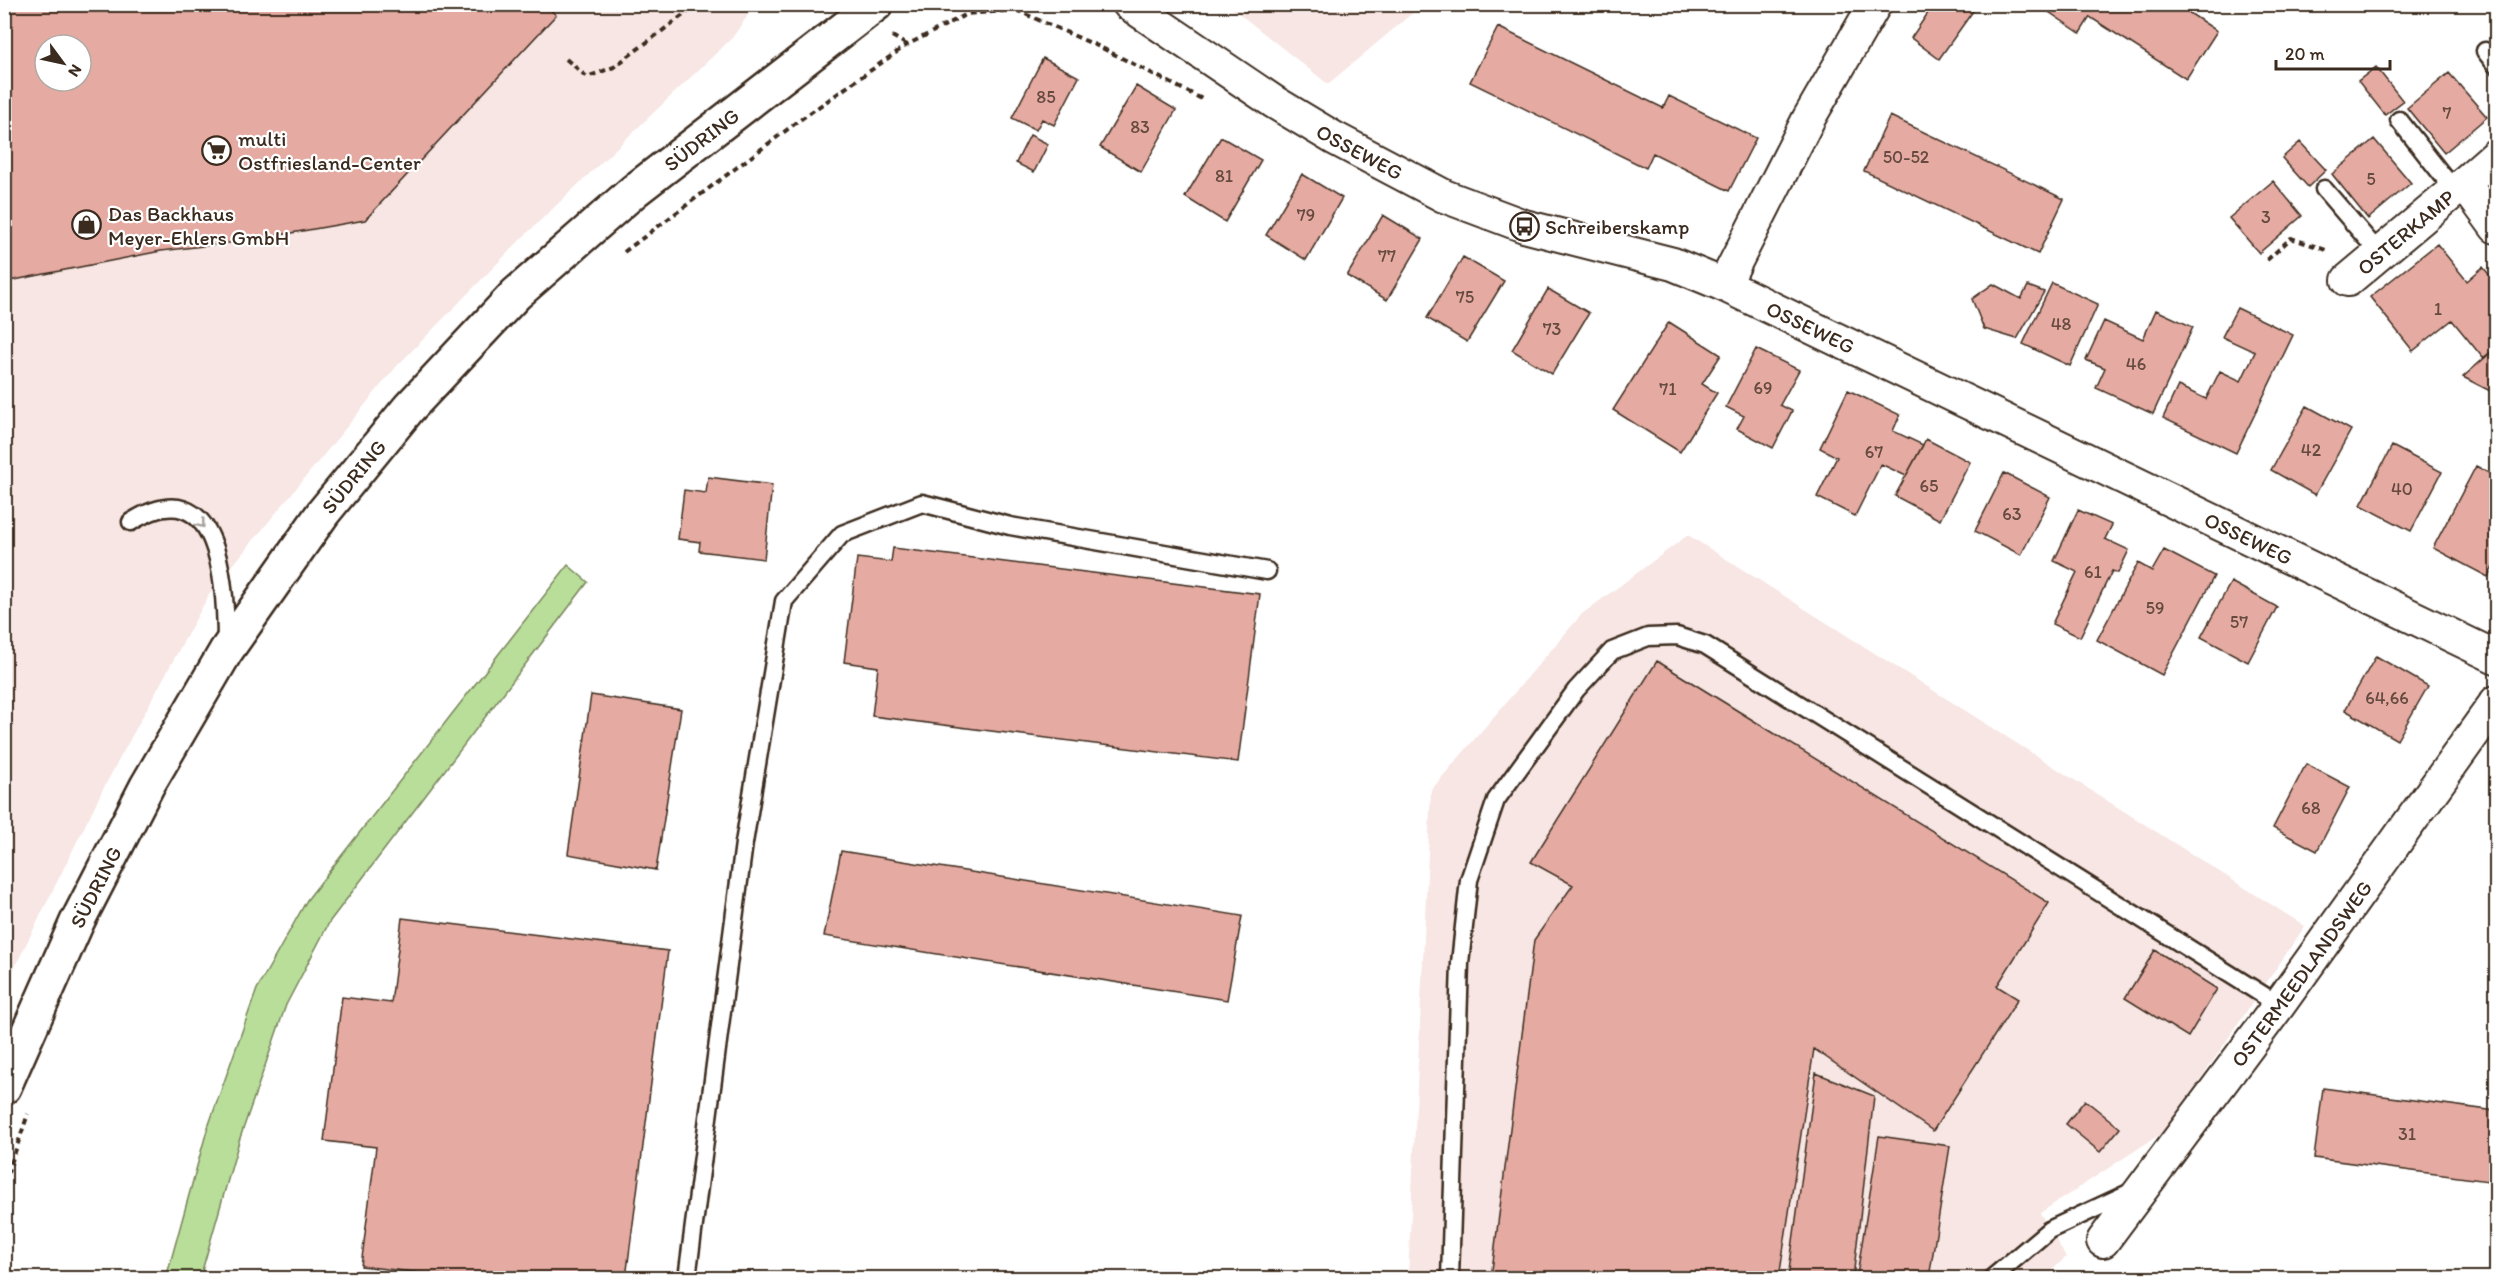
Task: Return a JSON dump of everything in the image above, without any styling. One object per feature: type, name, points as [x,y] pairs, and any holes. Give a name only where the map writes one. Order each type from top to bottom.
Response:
[{"type":"main road","name":"SÜDRING","points":[[4,1087],[98,880],[147,786],[226,651],[330,504],[409,408],[516,294],[634,191],[876,4]]},
{"type":"street","name":"OSSEWEG","points":[[1129,4],[1274,102],[1334,138],[1444,196],[1524,226],[1673,264],[1724,285],[2496,657]]},
{"type":"street","points":[[1724,285],[1809,118],[1875,4]]},
{"type":"street","name":"OSTERKAMP","points":[[2364,265],[2496,155]]},
{"type":"street","name":"OSTERKAMP","points":[[2459,187],[2496,226]]},
{"type":"street","name":"OSTERMEEDLANDSWEG","points":[[2103,1241],[2279,1005],[2496,702]]},
{"type":"lane","points":[[2485,51],[2496,65]]},
{"type":"lane","points":[[2399,120],[2459,187]]},
{"type":"lane","points":[[2324,189],[2364,265]]},
{"type":"lane","points":[[687,1278],[744,843],[784,601],[842,534],[922,503],[1010,526],[1267,572]]},
{"type":"lane","points":[[131,522],[148,512],[166,507],[184,508],[198,518],[212,538],[219,558],[225,600],[226,651]]},
{"type":"lane","points":[[1450,1278],[1460,963],[1469,880],[1496,800],[1576,690],[1612,651],[1648,637],[1677,636],[1705,645],[2279,1005]]},
{"type":"lane","points":[[1992,1278],[2049,1230],[2145,1185]]},
{"type":"path","points":[[566,59],[587,77],[614,67],[698,4]]},
{"type":"path","points":[[1016,10],[1023,4]]},
{"type":"path","points":[[623,253],[804,117],[907,45],[967,14],[1016,10],[1102,48],[1209,103]]},
{"type":"path","points":[[2267,260],[2291,238],[2364,265]]},
{"type":"path","points":[[4,1184],[30,1108]]},
{"type":"shaded area","points":[[5,5],[755,5],[732,38],[524,236],[396,367],[210,593],[103,789],[5,987]]},
{"type":"shaded area","points":[[1228,5],[1422,5],[1328,84]]},
{"type":"shaded area","points":[[1688,535],[2305,926],[2165,1131],[2040,1213],[2066,1257],[2044,1278],[1408,1278],[1431,790],[1582,614]]},
{"type":"green space","points":[[568,565],[588,582],[330,921],[286,1005],[239,1141],[200,1278],[166,1278],[207,1130],[257,989],[307,900]]},
{"type":"building","name":"multi Ostfriesland-Center","points":[[4,4],[544,4],[556,15],[365,220],[245,241],[161,251],[4,282]]},
{"type":"building","points":[[1934,4],[1978,4],[1939,59],[1911,38]]},
{"type":"building","points":[[2037,4],[2176,4],[2217,31],[2186,79],[2090,17],[2080,33]]},
{"type":"building","points":[[1498,27],[1663,108],[1669,96],[1756,138],[1729,191],[1653,153],[1646,168],[1470,82]]},
{"type":"building","points":[[1043,58],[1079,77],[1054,125],[1042,119],[1036,130],[1012,118]]},
{"type":"building","points":[[2376,67],[2403,101],[2385,115],[2358,81]]},
{"type":"building","points":[[2449,73],[2487,117],[2444,153],[2407,108]]},
{"type":"building","points":[[1136,86],[1176,110],[1141,172],[1100,147]]},
{"type":"building","points":[[1890,116],[2064,199],[2038,254],[1864,171]]},
{"type":"building","points":[[1030,135],[1048,144],[1034,172],[1016,163]]},
{"type":"building","points":[[1221,137],[1261,160],[1225,222],[1185,197]]},
{"type":"building","points":[[2374,139],[2411,183],[2368,219],[2332,174]]},
{"type":"building","points":[[2300,142],[2326,170],[2308,187],[2282,158]]},
{"type":"building","points":[[1302,174],[1342,198],[1306,260],[1266,235]]},
{"type":"building","points":[[2273,181],[2302,216],[2259,253],[2229,218]]},
{"type":"building","points":[[1383,215],[1423,239],[1387,300],[1347,276]]},
{"type":"building","points":[[2437,244],[2467,281],[2483,267],[2496,283],[2496,348],[2483,358],[2452,320],[2413,351],[2370,297]]},
{"type":"building","points":[[1463,257],[1504,281],[1467,342],[1427,318]]},
{"type":"building","points":[[2052,283],[2098,304],[2070,366],[2023,344]]},
{"type":"building","points":[[1993,284],[2021,299],[2028,286],[2044,292],[2017,339],[1984,329],[1972,299]]},
{"type":"building","points":[[1548,289],[1589,313],[1552,374],[1512,350]]},
{"type":"building","points":[[2237,308],[2293,335],[2236,453],[2163,418],[2178,386],[2206,399],[2220,371],[2241,381],[2255,352],[2222,337]]},
{"type":"building","points":[[2156,310],[2193,327],[2153,414],[2096,388],[2105,368],[2086,360],[2104,321],[2143,339]]},
{"type":"building","points":[[1669,322],[1721,355],[1702,384],[1717,393],[1680,452],[1613,410]]},
{"type":"building","points":[[2496,348],[2496,394],[2463,377]]},
{"type":"building","points":[[1756,349],[1799,370],[1780,405],[1792,411],[1773,448],[1737,429],[1744,416],[1726,407]]},
{"type":"building","points":[[1848,390],[1900,415],[1893,431],[1923,445],[1906,476],[1881,464],[1855,516],[1817,497],[1837,457],[1820,448]]},
{"type":"building","points":[[2307,406],[2351,430],[2315,495],[2271,470]]},
{"type":"building","points":[[1926,439],[1970,462],[1940,520],[1895,496]]},
{"type":"building","points":[[2392,446],[2442,472],[2411,531],[2361,505]]},
{"type":"building","points":[[2476,466],[2496,477],[2496,561],[2488,577],[2433,548]]},
{"type":"building","points":[[2004,473],[2050,497],[2021,555],[1975,531]]},
{"type":"building","points":[[708,477],[772,485],[764,559],[699,551],[700,542],[678,539],[684,490],[706,493]]},
{"type":"building","points":[[2078,510],[2112,525],[2105,539],[2129,550],[2118,573],[2112,571],[2080,637],[2052,624],[2077,572],[2054,561]]},
{"type":"building","points":[[893,548],[1260,594],[1238,762],[872,716],[878,667],[844,662],[857,558],[891,562]]},
{"type":"building","points":[[2164,550],[2214,576],[2162,675],[2097,640],[2138,563],[2152,571]]},
{"type":"building","points":[[2231,582],[2277,607],[2248,662],[2201,637]]},
{"type":"building","points":[[2376,656],[2428,686],[2397,740],[2345,710]]},
{"type":"building","points":[[1657,661],[2049,903],[1997,986],[2018,999],[1933,1131],[1814,1049],[1779,1278],[1491,1278],[1534,940],[1573,885],[1531,862]]},
{"type":"building","points":[[591,695],[681,709],[656,870],[568,854]]},
{"type":"building","points":[[2306,764],[2350,787],[2317,851],[2273,828]]},
{"type":"building","points":[[841,851],[1242,916],[1227,1000],[824,936]]},
{"type":"building","points":[[402,918],[668,951],[626,1278],[465,1278],[361,1266],[376,1147],[324,1141],[342,997],[391,1003]]},
{"type":"building","points":[[2155,950],[2217,989],[2188,1037],[2125,998]]},
{"type":"building","points":[[1816,1073],[1874,1096],[1853,1278],[1788,1278]]},
{"type":"building","points":[[2323,1088],[2496,1111],[2496,1182],[2314,1158]]},
{"type":"building","points":[[2085,1100],[2120,1128],[2100,1152],[2066,1124]]},
{"type":"building","points":[[1879,1136],[1950,1146],[1929,1278],[1882,1278],[1857,1275]]},
{"type":"place","name":"multi Ostfriesland-Center","points":[[217,150]]},
{"type":"place","name":"Das Backhaus Meyer-Ehlers GmbH","points":[[87,225]]},
{"type":"place","name":"Schreiberskamp","points":[[1524,226]]}]
